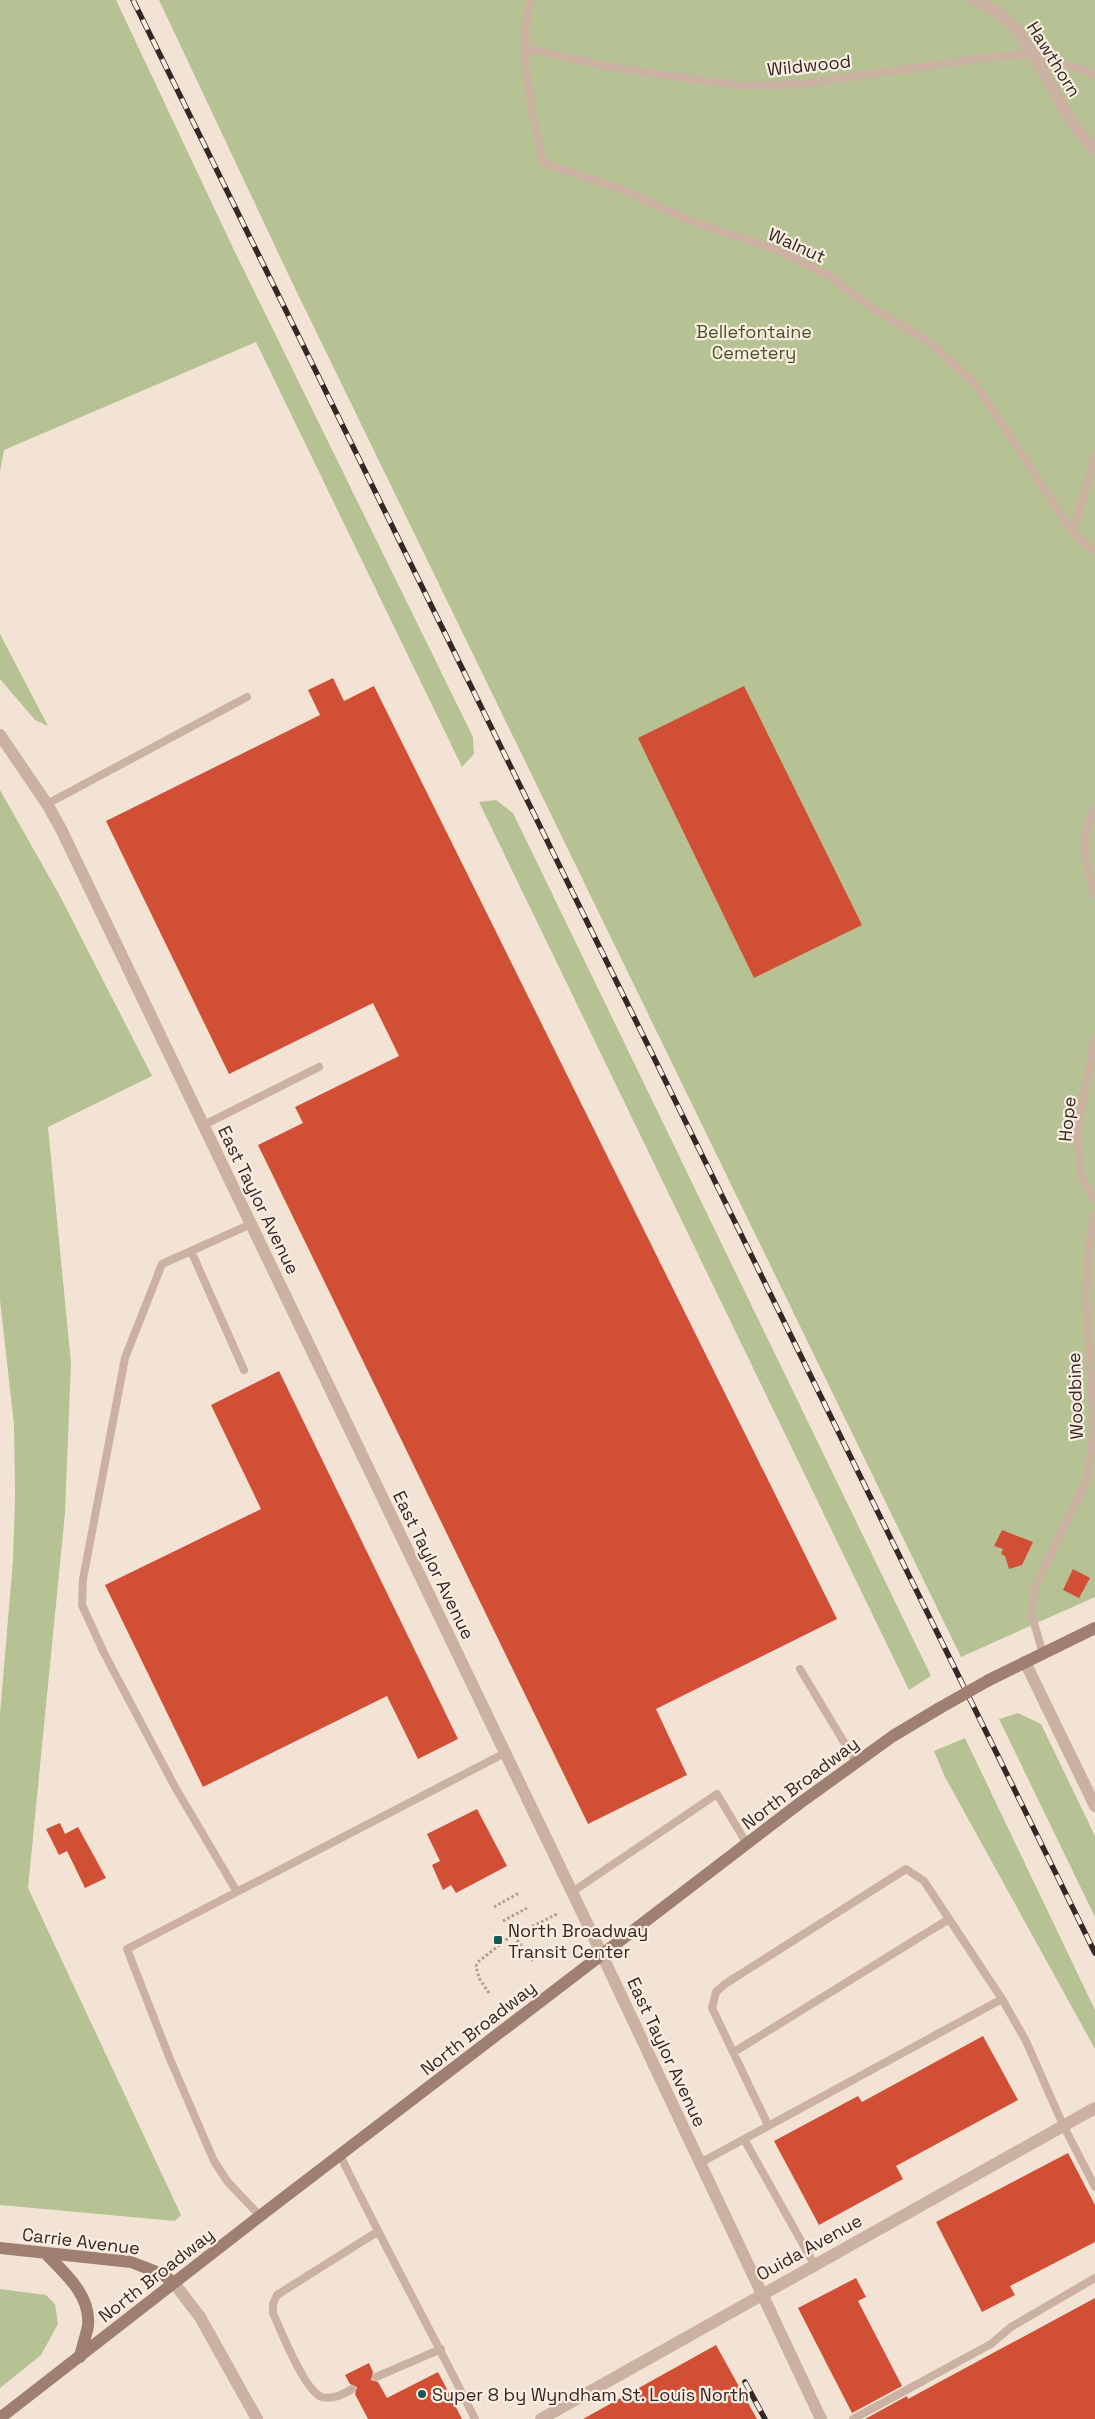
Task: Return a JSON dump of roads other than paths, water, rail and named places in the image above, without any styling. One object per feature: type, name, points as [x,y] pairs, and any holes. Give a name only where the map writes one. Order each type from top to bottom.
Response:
[{"type":"main road","name":"North Broadway","points":[[0,2418],[260,2216],[856,1762],[938,1708],[989,1680],[1095,1628]]},
{"type":"main road","name":"Carrie Avenue","points":[[0,2248],[46,2255],[131,2262],[162,2274],[174,2283]]},
{"type":"main road","points":[[46,2255],[75,2284],[86,2306],[88,2326],[80,2357]]},
{"type":"street","name":"Hawthorn","points":[[972,0],[1001,14],[1020,32],[1074,125],[1095,150]]},
{"type":"street","name":"East Taylor Avenue","points":[[0,735],[48,804],[61,829],[572,1892],[821,2419]]},
{"type":"street","points":[[1025,1662],[1095,1806]]},
{"type":"street","name":"Ouida Avenue","points":[[541,2419],[814,2264],[1095,2108]]},
{"type":"street","name":"Carrie Avenue","points":[[174,2283],[200,2317],[257,2419]]},
{"type":"lane","name":"Walnut","points":[[532,0],[527,14],[525,48],[532,106],[543,163],[621,189],[691,221],[776,250],[829,276],[871,307],[930,343],[977,386],[1073,532],[1095,552]]},
{"type":"lane","name":"Wildwood","points":[[525,48],[616,68],[745,86],[802,84],[992,57],[1034,54],[1095,74]]},
{"type":"lane","points":[[1073,532],[1095,455]]},
{"type":"lane","points":[[48,804],[247,697]]},
{"type":"lane","points":[[1095,809],[1087,822],[1084,854],[1095,895]]},
{"type":"lane","name":"Hope","points":[[1095,1036],[1077,1132],[1081,1176],[1095,1201]]},
{"type":"lane","points":[[204,1126],[319,1067]]},
{"type":"lane","name":"Woodbine","points":[[1043,1654],[1032,1616],[1034,1589],[1087,1479],[1094,1429],[1086,1297],[1089,1244],[1095,1214]]},
{"type":"lane","points":[[237,1892],[175,1787],[104,1653],[82,1605],[83,1579],[125,1358],[162,1264],[251,1224]]},
{"type":"lane","points":[[190,1251],[244,1370]]},
{"type":"lane","points":[[1088,1341],[1095,1349]]},
{"type":"lane","points":[[1087,1479],[1095,1470]]},
{"type":"lane","points":[[800,1669],[856,1762]]},
{"type":"lane","points":[[260,2216],[228,2181],[214,2162],[170,2059],[127,1949],[505,1753]]},
{"type":"lane","points":[[572,1892],[717,1794],[747,1844]]},
{"type":"lane","points":[[768,2125],[712,2008],[716,1992],[725,1984],[906,1869],[924,1880],[1002,1999],[1026,2041],[1095,2188]]},
{"type":"lane","points":[[734,2052],[949,1919]]},
{"type":"lane","points":[[700,2163],[1002,1999]]},
{"type":"lane","points":[[744,2139],[814,2264]]},
{"type":"lane","points":[[340,2155],[377,2232],[441,2349],[475,2419]]},
{"type":"lane","points":[[352,2389],[337,2396],[322,2397],[308,2388],[273,2313],[273,2304],[277,2295],[377,2232]]},
{"type":"lane","points":[[852,2419],[991,2344],[1011,2327],[1095,2278]]},
{"type":"lane","points":[[376,2377],[441,2349]]},
{"type":"railway","points":[[133,0],[1095,1953]]},
{"type":"railway","points":[[745,2382],[765,2419]]},
{"type":"place","name":"North Broadway Transit Center","points":[[498,1940]]},
{"type":"place","name":"Super 8 by Wyndham St. Louis North","points":[[422,2394]]},
{"type":"park label","name":"Bellefontaine Cemetery","points":[[754,341]]}]
